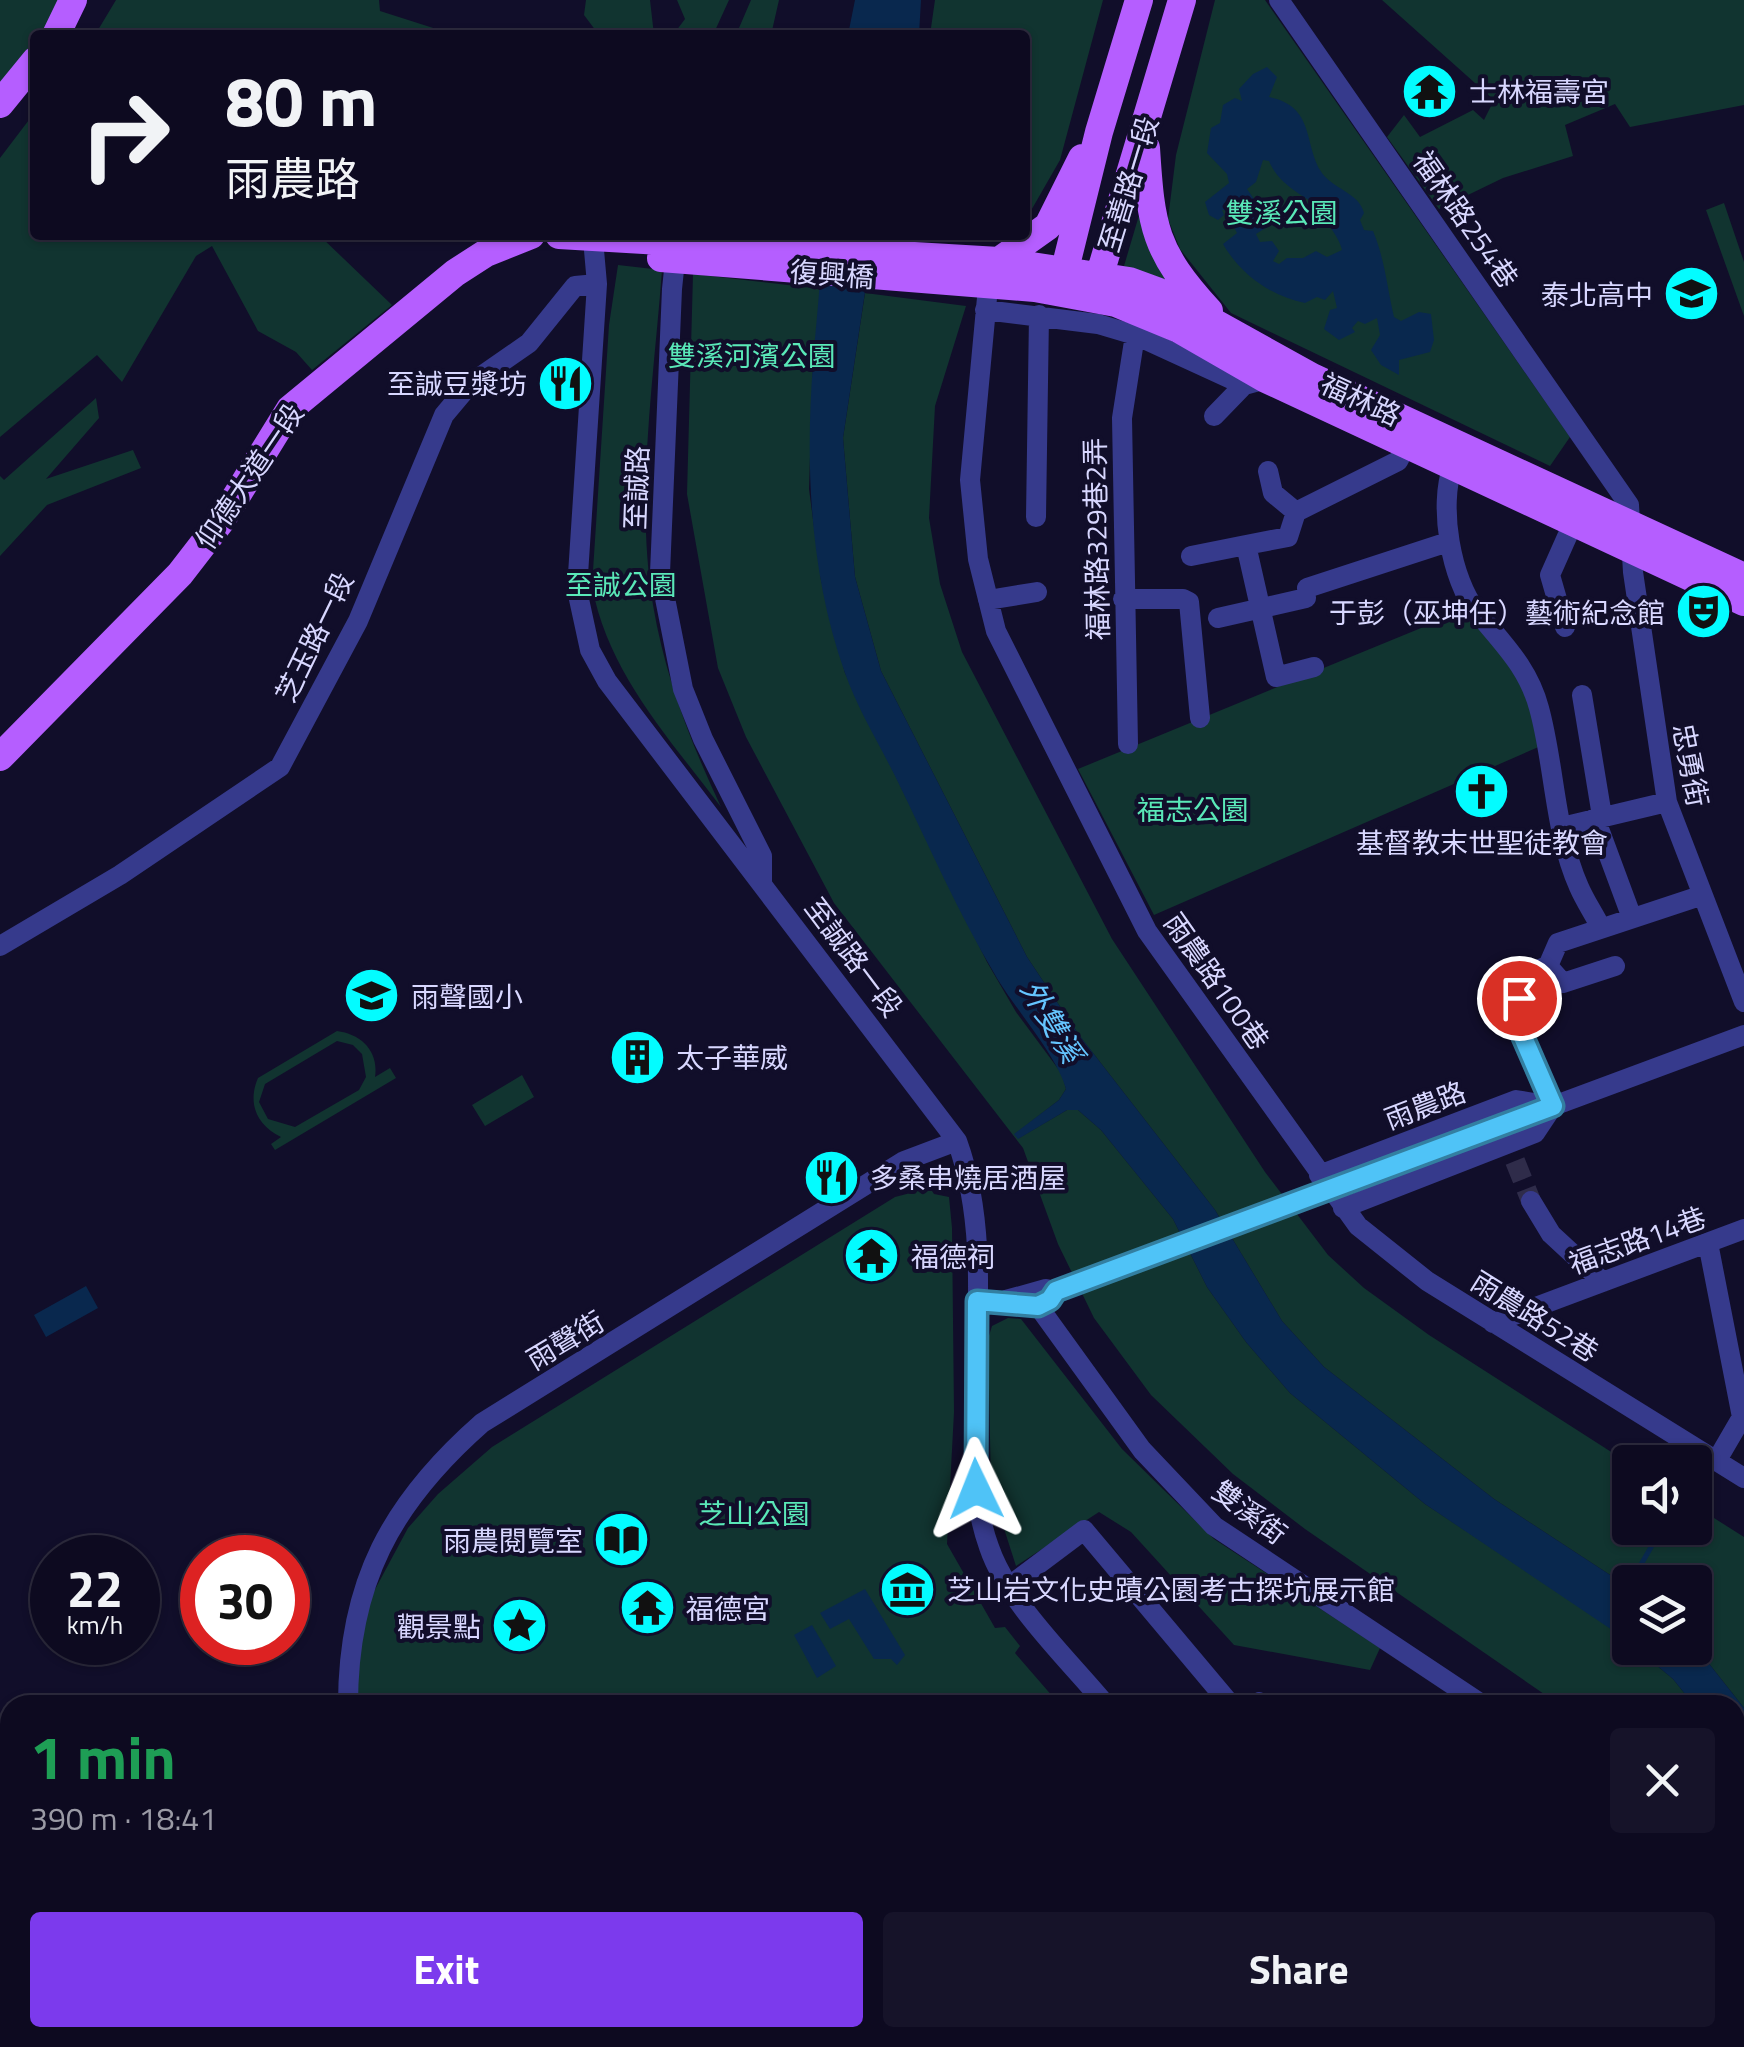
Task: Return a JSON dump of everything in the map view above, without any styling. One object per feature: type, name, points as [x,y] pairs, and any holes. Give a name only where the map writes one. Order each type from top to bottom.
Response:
[{"type":"main road","points":[[58,30],[73,0]]},
{"type":"main road","name":"至善路一段","points":[[1140,0],[1099,132],[1072,282],[1100,274],[1182,0]]},
{"type":"main road","points":[[0,104],[30,67]]},
{"type":"main road","points":[[1145,126],[1149,206],[1157,240],[1174,273],[1226,331]]},
{"type":"main road","points":[[981,281],[1048,226],[1074,170],[1099,132]]},
{"type":"main road","name":"仰德大道一段","points":[[0,757],[180,574],[221,521],[290,409],[455,272],[486,252],[518,240]]},
{"type":"main road","points":[[642,240],[693,255]]},
{"type":"main road","name":"復興橋","points":[[693,255],[981,281]]},
{"type":"main road","name":"福林路","points":[[1100,274],[1158,292],[1312,377],[1631,537],[1744,602]]},
{"type":"main road","name":"福林路","points":[[981,281],[1072,282],[1179,329],[1255,382],[1407,444],[1574,521],[1744,577]]},
{"type":"street","name":"福林路254巷","points":[[1280,0],[1620,488],[1628,505],[1631,537]]},
{"type":"street","name":"至誠路一段","points":[[593,240],[597,284],[578,590],[581,622],[590,650],[607,682],[957,1141],[972,1196],[977,1301],[975,1482],[990,1550],[1008,1586],[1098,1695]]},
{"type":"street","name":"至誠路","points":[[693,255],[674,270],[672,289],[660,573],[683,689],[703,739],[762,856],[762,881]]},
{"type":"street","points":[[1037,592],[988,600],[978,559],[970,480],[981,281],[1038,315],[1135,335],[1255,382],[1214,416]]},
{"type":"street","name":"芝玉路一段","points":[[0,946],[120,875],[280,768],[358,621],[444,415],[470,384],[529,343],[575,286],[597,284]]},
{"type":"street","points":[[1036,518],[1038,315]]},
{"type":"street","name":"福林路329巷2弄","points":[[1128,744],[1122,418],[1135,335]]},
{"type":"street","points":[[1191,556],[1288,537],[1296,512],[1398,461],[1407,444]]},
{"type":"street","points":[[1452,466],[1445,497],[1448,542],[1474,608],[1513,651],[1529,679],[1547,742],[1562,828],[1578,886],[1600,928]]},
{"type":"street","points":[[1268,472],[1273,493],[1296,512]]},
{"type":"street","points":[[1565,627],[1550,575],[1574,521]]},
{"type":"street","name":"忠勇街","points":[[1631,537],[1667,802],[1744,1002]]},
{"type":"street","points":[[1218,618],[1306,593],[1448,542]]},
{"type":"street","points":[[1246,545],[1276,676],[1314,666]]},
{"type":"street","points":[[1123,599],[1189,602],[1200,718]]},
{"type":"street","name":"雨農路100巷","points":[[988,600],[996,630],[1147,931],[1319,1175]]},
{"type":"street","points":[[1582,694],[1598,817],[1632,918]]},
{"type":"street","points":[[1562,828],[1667,802]]},
{"type":"street","points":[[1553,1106],[1516,1021],[1521,976],[1548,966],[1558,944],[1700,896]]},
{"type":"street","points":[[1548,966],[1563,982],[1615,966]]},
{"type":"street","name":"雨農路","points":[[1343,1208],[1509,1143],[1553,1106],[1744,1035]]},
{"type":"street","name":"雨農路","points":[[1319,1175],[1516,1100],[1553,1106]]},
{"type":"street","name":"雨聲街","points":[[348,1695],[356,1610],[373,1563],[407,1500],[440,1460],[482,1424],[888,1171],[957,1141]]},
{"type":"street","points":[[977,1301],[1006,1300],[1046,1289],[1056,1291],[1509,1143]]},
{"type":"street","name":"雨農路52巷","points":[[1319,1175],[1343,1208],[1391,1255],[1744,1478]]},
{"type":"street","points":[[1530,1201],[1551,1234],[1604,1282]]},
{"type":"street","name":"福志路14巷","points":[[1493,1322],[1744,1229]]},
{"type":"street","points":[[1708,1243],[1742,1417],[1717,1460]]},
{"type":"street","points":[[1006,1300],[1018,1307],[1038,1306],[1050,1300],[1056,1291]]},
{"type":"street","name":"雙溪街","points":[[1038,1306],[1142,1450],[1214,1526],[1468,1695]]},
{"type":"street","points":[[1008,1586],[1084,1530],[1224,1695]]},
{"type":"green space","points":[[0,0],[68,0],[53,30],[30,30],[30,61],[0,99]]},
{"type":"green space","points":[[116,0],[379,0],[380,11],[439,30],[98,30]]},
{"type":"green space","points":[[586,0],[650,0],[653,30],[595,30],[584,15]]},
{"type":"green space","points":[[677,0],[729,0],[715,30],[677,30],[685,19]]},
{"type":"green space","points":[[751,0],[779,0],[772,30],[738,30]]},
{"type":"green space","points":[[935,0],[1103,0],[1060,160],[1030,212],[1030,30],[931,30]]},
{"type":"green space","name":"雙溪公園","points":[[1215,0],[1265,0],[1570,437],[1550,466],[1231,313],[1180,249],[1168,219],[1176,155]]},
{"type":"green space","points":[[1382,0],[1744,0],[1744,105],[1630,127],[1615,104],[1565,125],[1573,156],[1503,178],[1439,209],[1387,137],[1404,115],[1420,137],[1473,110],[1484,120],[1494,100]]},
{"type":"green space","points":[[30,119],[30,240],[324,240],[392,305],[312,370],[296,352],[258,331],[212,246],[196,256],[122,382],[97,355],[0,437],[0,158]]},
{"type":"green space","points":[[1724,203],[1744,262],[1744,316],[1706,210]]},
{"type":"green space","points":[[1140,212],[1173,286],[1124,266]]},
{"type":"green space","name":"至誠公園","points":[[618,265],[662,270],[646,480],[648,564],[658,631],[672,683],[721,807],[626,676],[600,618],[592,586],[609,325]]},
{"type":"green space","name":"雙溪河濱公園","points":[[693,274],[822,289],[813,363],[809,489],[821,580],[845,673],[987,962],[1016,1012],[1062,1074],[1066,1089],[1059,1100],[1015,1134],[1019,1138],[1067,1110],[1078,1110],[1101,1130],[1173,1219],[1207,1287],[1246,1342],[1290,1393],[1425,1504],[1612,1627],[1612,1665],[1656,1665],[1686,1695],[1546,1695],[1305,1529],[1233,1474],[1151,1395],[1094,1318],[1058,1244],[1023,1148],[834,903],[746,737],[718,668],[687,494]]},
{"type":"green space","name":"雙溪河濱公園","points":[[865,293],[966,306],[935,406],[929,518],[940,584],[962,652],[1112,939],[1265,1172],[1328,1255],[1364,1288],[1429,1335],[1612,1452],[1612,1545],[1712,1545],[1712,1517],[1744,1537],[1744,1695],[1734,1695],[1710,1665],[1712,1565],[1612,1565],[1612,1576],[1494,1499],[1324,1367],[1282,1321],[1215,1210],[1079,1035],[1027,957],[881,671],[855,577],[843,438]]},
{"type":"green space","points":[[96,398],[99,418],[46,479],[133,450],[141,468],[47,505],[0,556],[0,476],[4,480]]},
{"type":"green space","name":"福志公園","points":[[1482,603],[1550,742],[1154,915],[1078,769]]},
{"type":"green space","points":[[337,1031],[366,1045],[374,1059],[375,1077],[390,1068],[396,1078],[275,1150],[271,1144],[281,1137],[260,1120],[254,1105],[258,1078]],"holes":[[[337,1041],[353,1045],[362,1054],[366,1077],[359,1090],[295,1127],[268,1119],[259,1102],[265,1084]]]},
{"type":"green space","points":[[522,1075],[534,1097],[485,1126],[472,1105]]},
{"type":"green space","name":"芝山公園","points":[[930,1188],[934,1194],[949,1197],[954,1412],[947,1544],[995,1628],[1005,1627],[1020,1646],[1015,1653],[1051,1695],[355,1695],[359,1627],[372,1595],[408,1528],[438,1494],[492,1447],[895,1197]]},
{"type":"green space","points":[[1008,1318],[1021,1319],[1122,1449],[1214,1539],[1380,1648],[1370,1670],[1234,1645],[1131,1532],[1099,1512],[1016,1566],[991,1488],[988,1339],[992,1326]]},
{"type":"water","points":[[855,0],[921,0],[919,30],[849,30]]},
{"type":"water","points":[[1267,67],[1277,77],[1269,97],[1294,108],[1305,126],[1320,170],[1361,206],[1364,230],[1373,231],[1380,252],[1394,317],[1401,321],[1419,312],[1431,314],[1434,340],[1430,352],[1399,360],[1399,375],[1381,365],[1371,350],[1380,335],[1377,318],[1365,324],[1358,321],[1352,328],[1355,332],[1339,340],[1324,329],[1330,310],[1337,308],[1333,291],[1325,300],[1317,297],[1305,303],[1280,295],[1258,283],[1223,244],[1237,233],[1231,221],[1236,211],[1222,210],[1224,215],[1218,220],[1209,215],[1205,202],[1229,183],[1227,174],[1207,153],[1211,128],[1220,123],[1223,105],[1235,98],[1242,101],[1239,89],[1253,74]],"holes":[[[1263,160],[1269,161],[1286,184],[1326,211],[1342,250],[1327,257],[1316,251],[1303,258],[1287,258],[1279,264],[1273,261],[1279,251],[1272,241],[1260,242],[1256,234],[1267,227],[1267,218],[1247,189],[1256,182]]]},
{"type":"water","name":"外雙溪","points":[[821,240],[885,240],[865,292],[843,438],[855,577],[881,671],[1027,957],[1079,1035],[1215,1210],[1282,1321],[1324,1367],[1494,1499],[1612,1576],[1612,1630],[1425,1504],[1290,1393],[1246,1342],[1207,1287],[1173,1219],[1101,1130],[1078,1110],[1067,1110],[1018,1139],[1014,1134],[1059,1100],[1066,1089],[1054,1061],[981,950],[845,673],[817,559],[810,481]]},
{"type":"water","points":[[86,1286],[98,1308],[46,1337],[34,1315]]},
{"type":"water","points":[[865,1589],[905,1655],[897,1665],[891,1659],[874,1659],[849,1619],[830,1629],[820,1613]]},
{"type":"water","points":[[812,1625],[836,1666],[817,1678],[794,1635]]},
{"type":"water","points":[[1656,1665],[1710,1665],[1734,1695],[1686,1695]]},
{"type":"waterway","points":[[1641,1565],[1652,1545]]},
{"type":"tunnel","points":[[1515,1161],[1531,1201]]},
{"type":"place","name":"士林福壽宮","points":[[1430,91]]},
{"type":"place","name":"泰北高中","points":[[1692,294]]},
{"type":"place","name":"至誠豆漿坊","points":[[566,383]]},
{"type":"place","name":"于彭（巫坤任）藝術紀念館","points":[[1704,612]]},
{"type":"place","name":"基督教末世聖徒教會","points":[[1482,791]]},
{"type":"place","name":"雨聲國小","points":[[372,996]]},
{"type":"place","name":"太子華威","points":[[637,1057]]},
{"type":"place","name":"多桑串燒居酒屋","points":[[831,1177]]},
{"type":"place","name":"福德祠","points":[[872,1256]]},
{"type":"place","name":"雨農閱覽室","points":[[622,1540]]},
{"type":"place","name":"芝山岩文化史蹟公園考古探坑展示館","points":[[908,1589]]},
{"type":"place","name":"福德宮","points":[[647,1608]]},
{"type":"place","name":"觀景點","points":[[520,1626]]},
{"type":"route","points":[[976,1489],[977,1301],[1006,1300],[1018,1307],[1038,1306],[1050,1300],[1056,1291],[1553,1106],[1516,1021],[1519,998]]}]
